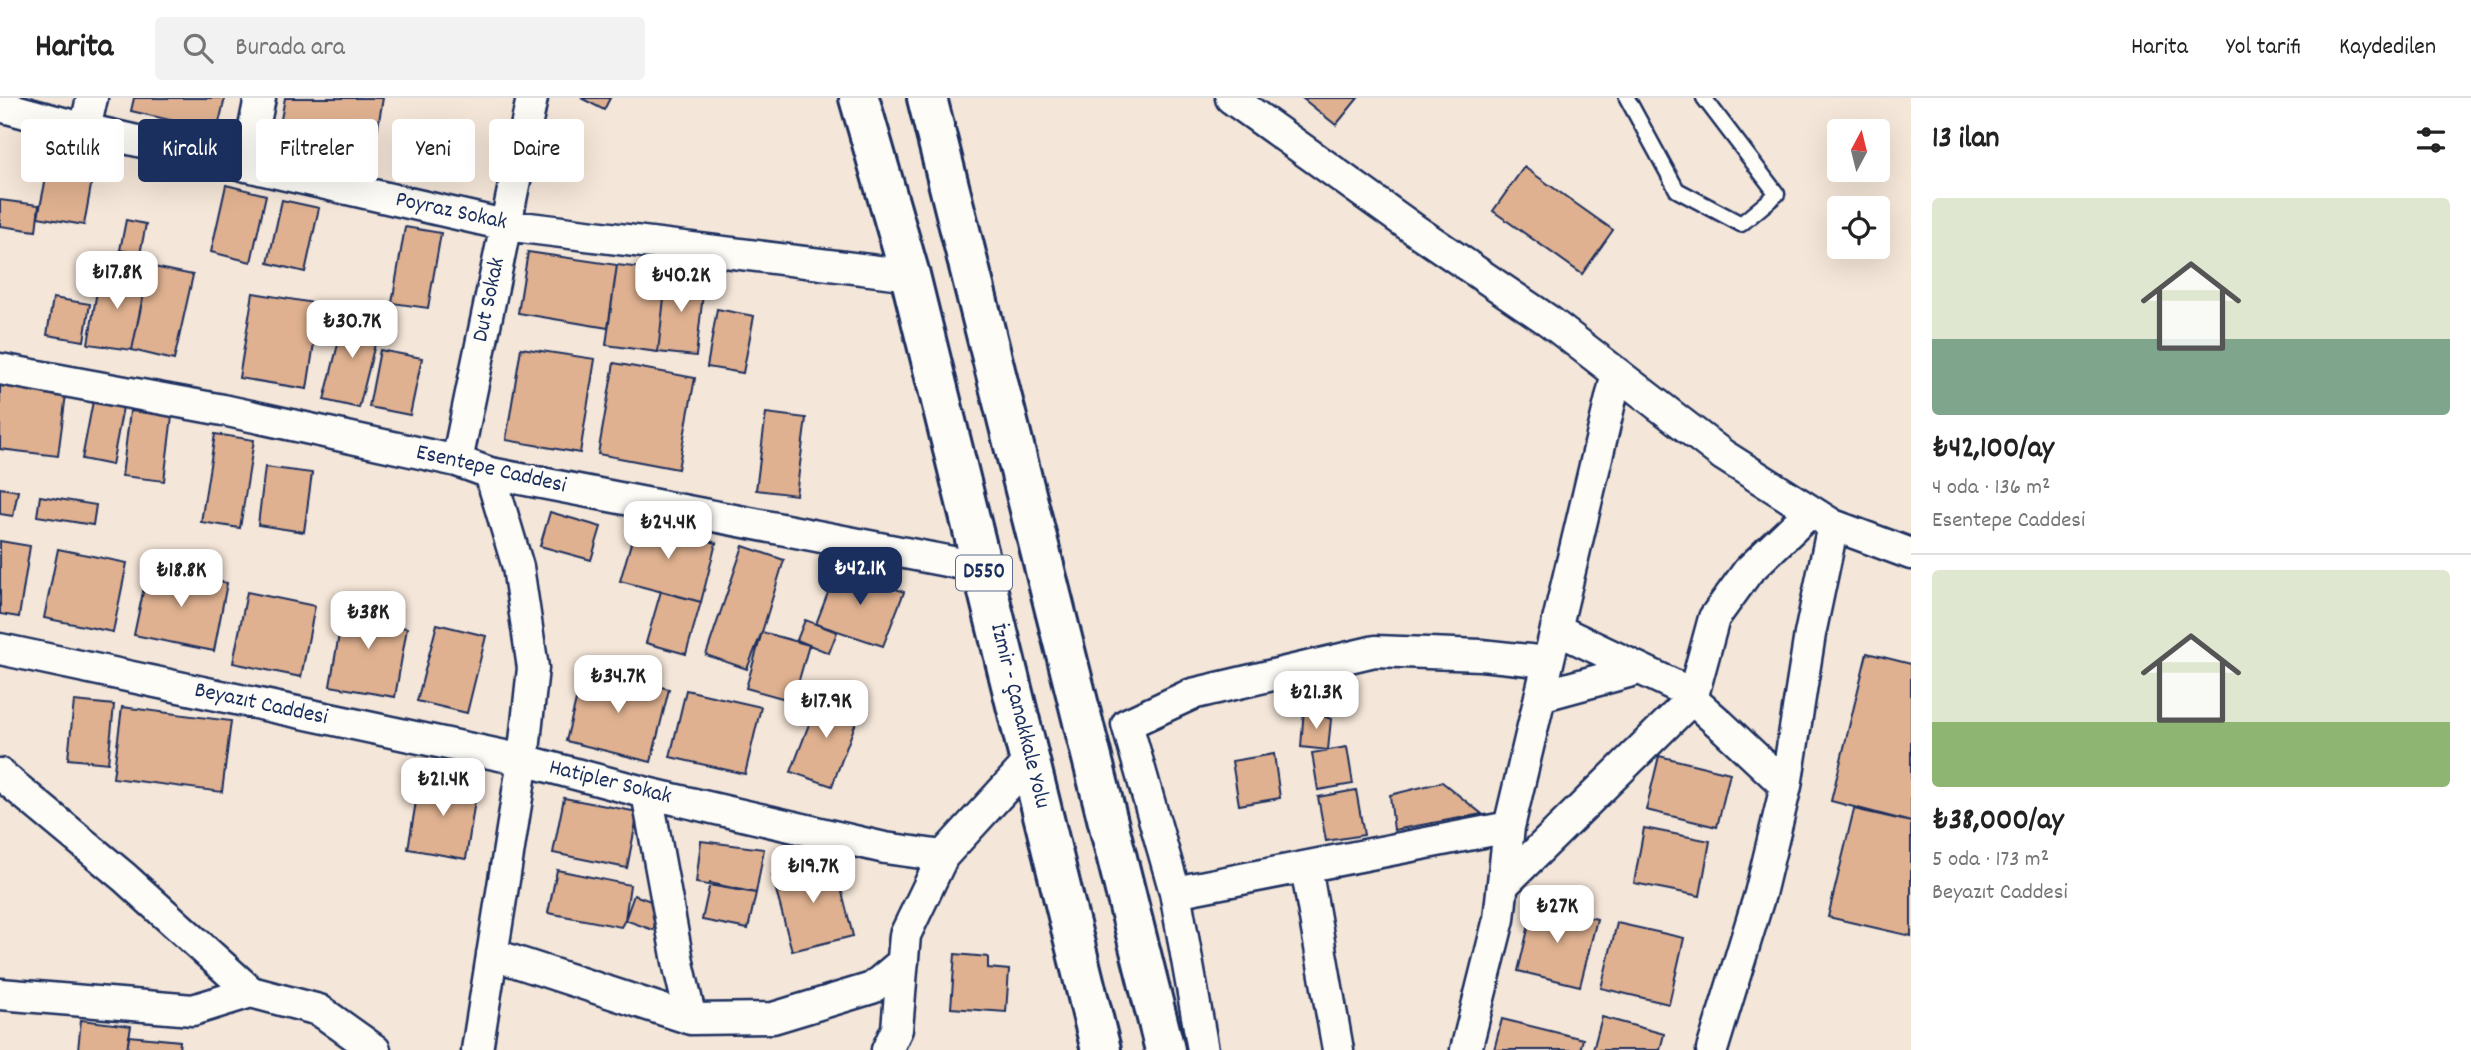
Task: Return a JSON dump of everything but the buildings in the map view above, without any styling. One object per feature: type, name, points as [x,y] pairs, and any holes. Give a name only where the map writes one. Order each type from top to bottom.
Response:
[{"type":"highway","name":"İzmir - Çanakkale Yolu","points":[[859,98],[910,275],[1101,1050]]},
{"type":"highway","name":"D550","points":[[927,98],[1166,1050]]},
{"type":"street","points":[[87,119],[92,98]]},
{"type":"street","points":[[246,166],[260,98]]},
{"type":"street","name":"Dut Sokak","points":[[457,461],[532,98]]},
{"type":"street","points":[[1231,98],[1418,232],[1549,321],[1723,455],[1822,518],[1911,554]]},
{"type":"street","name":"Poyraz Sokak","points":[[0,106],[48,119]]},
{"type":"street","name":"Poyraz Sokak","points":[[124,138],[505,225],[910,275]]},
{"type":"street","name":"Esentepe Caddesi","points":[[0,369],[223,410],[457,461],[490,473],[983,568]]},
{"type":"street","points":[[1466,1050],[1499,919],[1509,827],[1617,373]]},
{"type":"street","name":"Hatipler Sokak","points":[[490,473],[518,567],[533,668],[523,760],[647,793],[885,848],[943,856]]},
{"type":"street","points":[[1503,886],[1692,699],[1714,618],[1748,571],[1822,518]]},
{"type":"street","points":[[1712,1050],[1760,894],[1786,786],[1810,634],[1822,518]]},
{"type":"street","points":[[1556,629],[1678,687],[1786,786]]},
{"type":"street","name":"Beyazıt Caddesi","points":[[0,649],[523,760]]},
{"type":"street","points":[[1203,1050],[1175,892],[1127,724],[1192,694],[1375,651],[1482,655],[1548,662]]},
{"type":"street","points":[[1540,696],[1639,669]]},
{"type":"street","points":[[477,1050],[523,760]]},
{"type":"street","points":[[887,1050],[897,1029],[905,935],[943,856],[1030,761]]},
{"type":"street","points":[[0,774],[124,877],[251,992],[319,1010],[374,1050]]},
{"type":"street","points":[[647,793],[691,1019]]},
{"type":"street","points":[[1175,892],[1509,827]]},
{"type":"street","points":[[1306,867],[1338,1050]]},
{"type":"street","points":[[492,954],[601,992],[691,1019],[773,1018],[872,989],[903,962]]},
{"type":"street","points":[[0,994],[193,1010],[251,992]]},
{"type":"lane","points":[[1628,98],[1676,190],[1741,224],[1777,194],[1704,98]]}]
